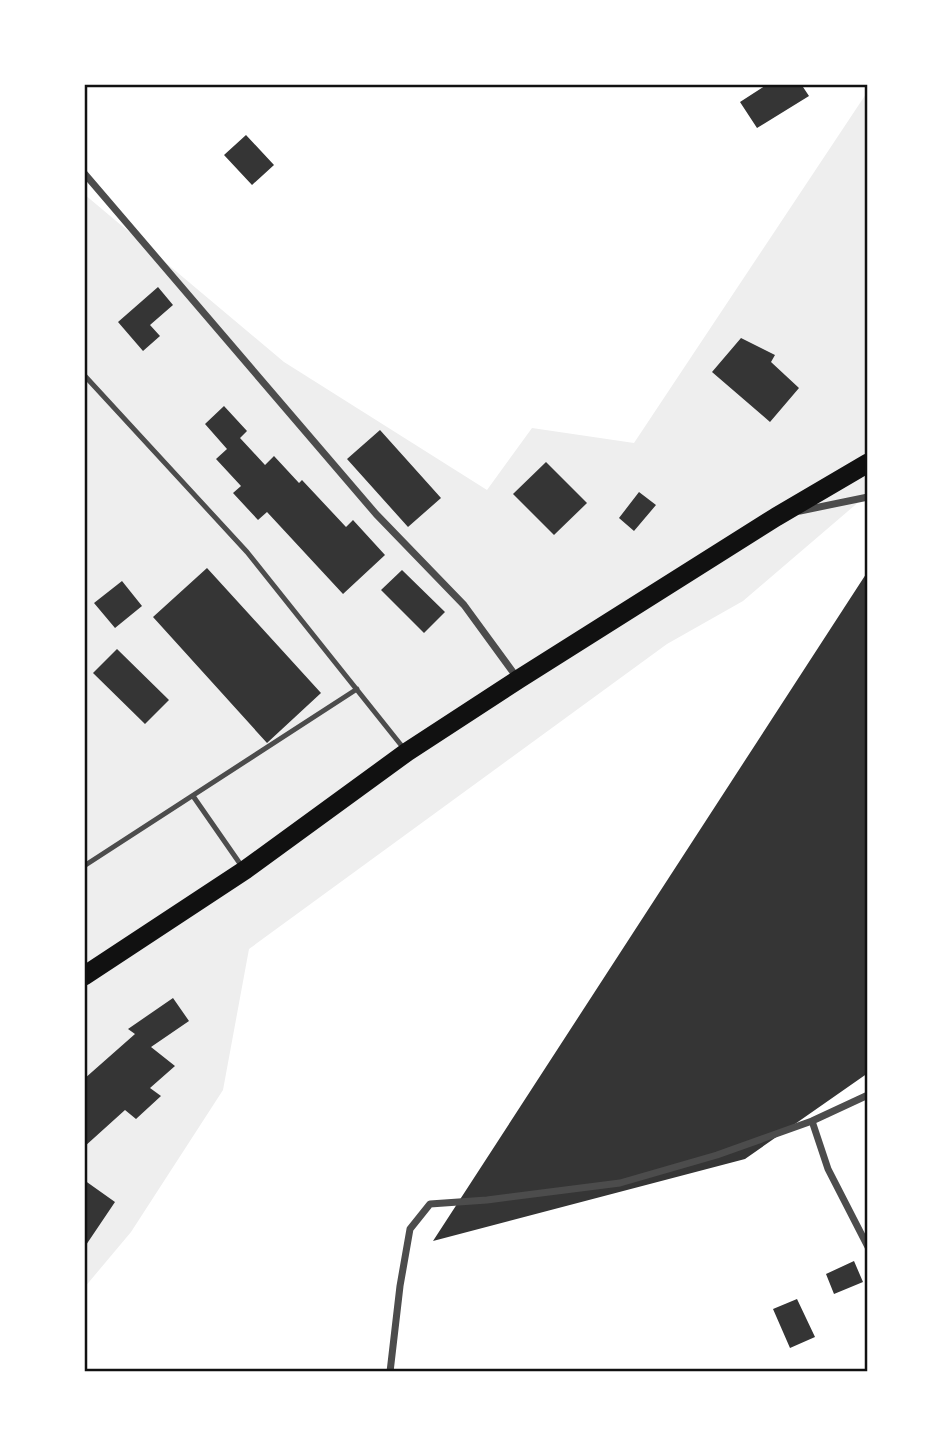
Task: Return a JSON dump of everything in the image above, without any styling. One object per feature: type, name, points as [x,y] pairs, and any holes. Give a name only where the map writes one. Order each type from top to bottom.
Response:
[{"type":"highway","points":[[84,976],[245,870],[407,752],[776,517],[868,463]]},
{"type":"street","points":[[84,173],[376,514],[464,605],[519,680]]},
{"type":"street","points":[[776,517],[868,497]]},
{"type":"street","points":[[390,1372],[410,1229],[430,1204],[487,1200],[620,1183],[717,1156],[812,1121],[868,1095]]},
{"type":"street","points":[[812,1121],[828,1169],[868,1247]]},
{"type":"lane","points":[[84,375],[247,552],[407,752]]},
{"type":"lane","points":[[84,866],[357,689]]},
{"type":"lane","points":[[193,796],[245,870]]},
{"type":"shaded area","points":[[868,91],[868,494],[743,601],[667,644],[249,949],[223,1090],[131,1232],[84,1288],[84,194],[284,362],[487,490],[532,428],[634,443]]},
{"type":"building","points":[[768,84],[801,84],[809,96],[757,128],[740,102]]},
{"type":"building","points":[[246,135],[274,165],[252,185],[224,155]]},
{"type":"building","points":[[158,287],[173,305],[150,325],[160,336],[143,351],[118,322]]},
{"type":"building","points":[[741,338],[775,355],[771,362],[799,388],[770,422],[712,372]]},
{"type":"building","points":[[224,406],[247,431],[240,438],[265,465],[274,456],[299,483],[302,480],[346,527],[353,520],[385,555],[343,594],[267,512],[258,520],[233,493],[241,486],[216,459],[227,449],[205,424]]},
{"type":"building","points":[[380,430],[441,498],[408,527],[347,459]]},
{"type":"building","points":[[546,462],[587,503],[554,535],[513,494]]},
{"type":"building","points":[[639,492],[656,505],[634,531],[619,518]]},
{"type":"building","points":[[207,568],[321,693],[267,743],[153,617]]},
{"type":"building","points":[[402,570],[445,612],[424,633],[381,590]]},
{"type":"building","points":[[868,571],[868,1073],[745,1159],[433,1241]]},
{"type":"building","points":[[122,581],[142,606],[115,628],[94,603]]},
{"type":"building","points":[[117,649],[169,700],[145,724],[93,673]]},
{"type":"building","points":[[173,998],[189,1021],[151,1047],[175,1066],[150,1088],[161,1096],[136,1119],[125,1110],[84,1147],[84,1079],[135,1034],[128,1029]]},
{"type":"building","points":[[84,1180],[115,1202],[84,1248]]},
{"type":"building","points":[[854,1261],[863,1282],[834,1294],[826,1274]]},
{"type":"building","points":[[797,1299],[815,1337],[790,1348],[773,1309]]}]
